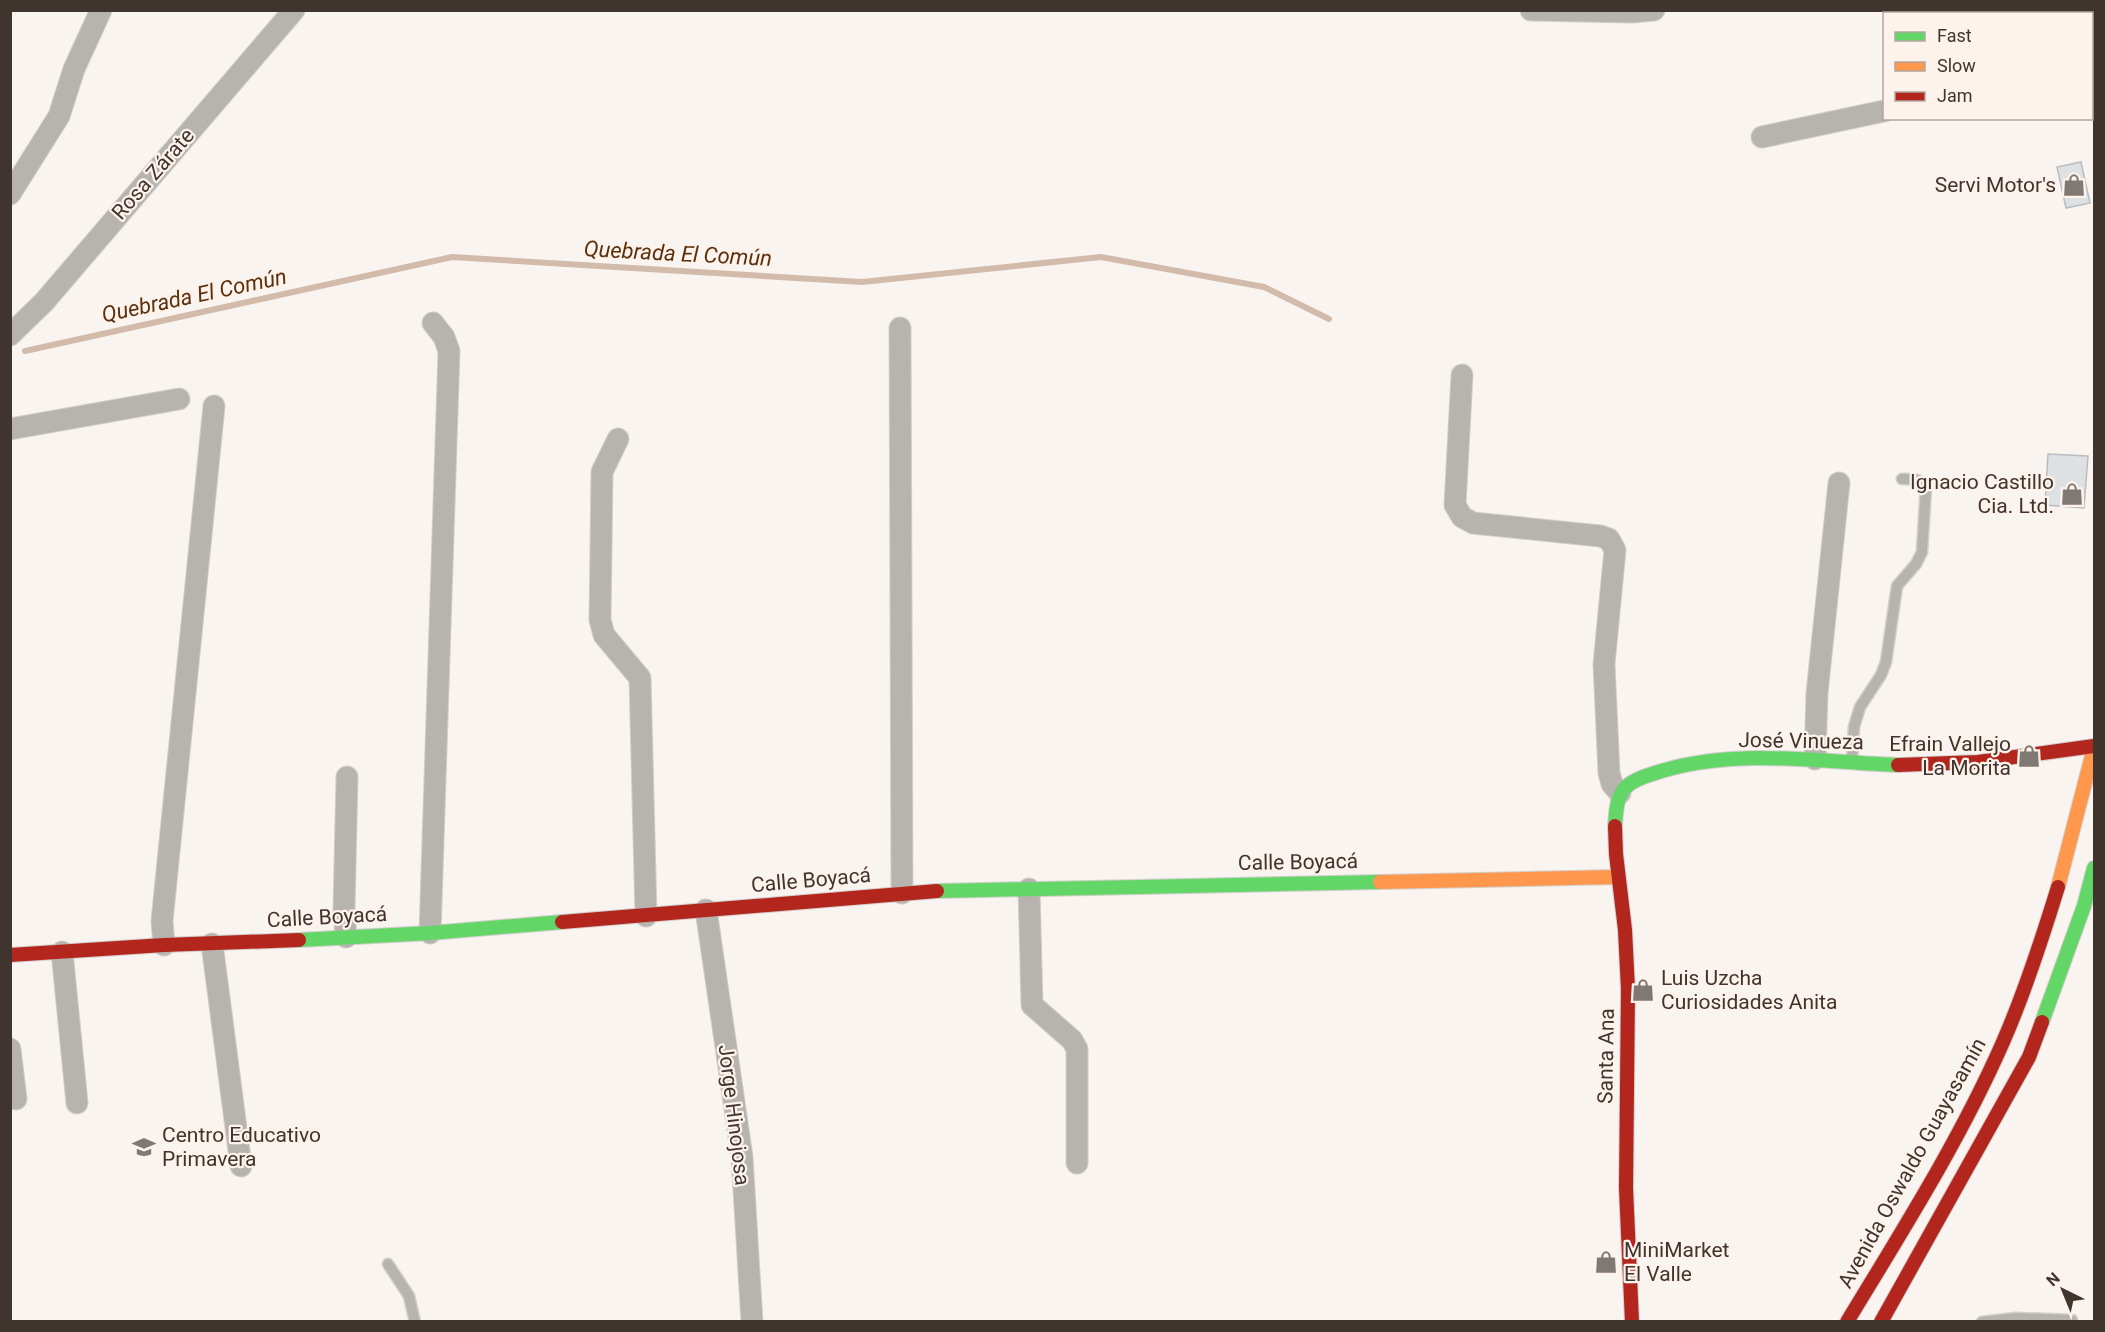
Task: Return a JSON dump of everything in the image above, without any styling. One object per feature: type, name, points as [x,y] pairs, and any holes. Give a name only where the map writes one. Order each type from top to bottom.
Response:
[{"type":"street","points":[[10,194],[59,116],[74,69],[101,10]]},
{"type":"street","name":"Rosa Zárate","points":[[10,335],[44,302],[294,10]]},
{"type":"street","points":[[1531,10],[1632,12],[1654,10]]},
{"type":"street","points":[[1762,137],[1883,111]]},
{"type":"street","points":[[430,933],[449,351],[444,337],[433,323]]},
{"type":"street","points":[[900,328],[902,893]]},
{"type":"street","points":[[1462,375],[1455,505],[1462,517],[1473,523],[1600,536],[1609,539],[1615,550],[1604,664],[1609,773],[1612,784],[1620,793]]},
{"type":"street","points":[[10,429],[179,399]]},
{"type":"street","points":[[164,945],[162,921],[214,406]]},
{"type":"street","points":[[618,439],[602,472],[600,620],[604,635],[640,678],[646,916]]},
{"type":"street","points":[[1815,759],[1817,693],[1839,483]]},
{"type":"street","name":"José Vinueza","points":[[1620,793],[1633,783],[1670,768],[1714,762],[1815,759],[1907,765],[2000,760],[2094,747]]},
{"type":"street","name":"Avenida Oswaldo Guayasamín","points":[[1847,1322],[1904,1227],[1963,1121],[2020,1002],[2056,897],[2094,747]]},
{"type":"street","points":[[346,938],[344,909],[347,777]]},
{"type":"street","name":"Santa Ana","points":[[1620,793],[1616,805],[1617,877],[1623,911],[1627,959],[1626,1171],[1632,1322]]},
{"type":"street","points":[[1881,1322],[2029,1057],[2084,906],[2094,868]]},
{"type":"street","name":"Calle Boyacá","points":[[10,955],[164,945],[430,933],[902,893],[1617,877]]},
{"type":"street","points":[[1029,889],[1032,1005],[1072,1040],[1077,1049],[1077,1163]]},
{"type":"street","name":"Jorge Hinojosa","points":[[706,910],[742,1157],[752,1322]]},
{"type":"street","points":[[212,944],[241,1166]]},
{"type":"street","points":[[62,952],[77,1103]]},
{"type":"street","points":[[10,1049],[16,1099]]},
{"type":"lane","points":[[1852,761],[1854,727],[1860,707],[1881,675],[1886,662],[1897,586],[1916,564],[1922,552],[1926,487],[1917,479],[1902,479]]},
{"type":"lane","points":[[388,1264],[409,1296],[415,1322]]},
{"type":"lane","points":[[1982,1322],[2016,1318],[2072,1320]]},
{"type":"building","name":"Servi Motor's","points":[[2081,162],[2090,203],[2066,208],[2057,167]]},
{"type":"building","points":[[2048,454],[2088,456],[2084,508],[2045,505]]},
{"type":"waterway","name":"Quebrada El Común","points":[[25,351],[452,257],[862,282],[1101,257],[1264,287],[1329,319]]},
{"type":"traffic: fast","points":[[1615,826],[1618,800],[1626,787],[1643,777],[1685,765],[1745,758],[1898,765]]},
{"type":"traffic: fast","points":[[2042,1022],[2084,906],[2094,868]]},
{"type":"traffic: fast","points":[[937,891],[1380,882]]},
{"type":"traffic: fast","points":[[299,940],[430,933],[562,922]]},
{"type":"traffic: slow","points":[[2058,887],[2094,748]]},
{"type":"traffic: slow","points":[[1380,882],[1617,877]]},
{"type":"traffic: jam","points":[[1898,765],[1978,762],[2094,746]]},
{"type":"traffic: jam","points":[[1615,826],[1628,989],[1626,1188],[1632,1322]]},
{"type":"traffic: jam","points":[[1847,1322],[1930,1185],[1986,1078],[2019,1004],[2058,887]]},
{"type":"traffic: jam","points":[[562,922],[937,891]]},
{"type":"traffic: jam","points":[[10,955],[164,945],[299,940]]},
{"type":"traffic: jam","points":[[1881,1322],[2029,1057],[2042,1022]]},
{"type":"place","name":"Servi Motor's","points":[[2074,185]]},
{"type":"place","name":"Ignacio Castillo Cia. Ltd.","points":[[2072,494]]},
{"type":"place","name":"Efrain Vallejo La Morita","points":[[2029,756]]},
{"type":"place","name":"Luis Uzcha Curiosidades Anita","points":[[1643,990]]},
{"type":"place","name":"Centro Educativo Primavera","points":[[144,1147]]},
{"type":"place","name":"MiniMarket El Valle","points":[[1606,1262]]}]
